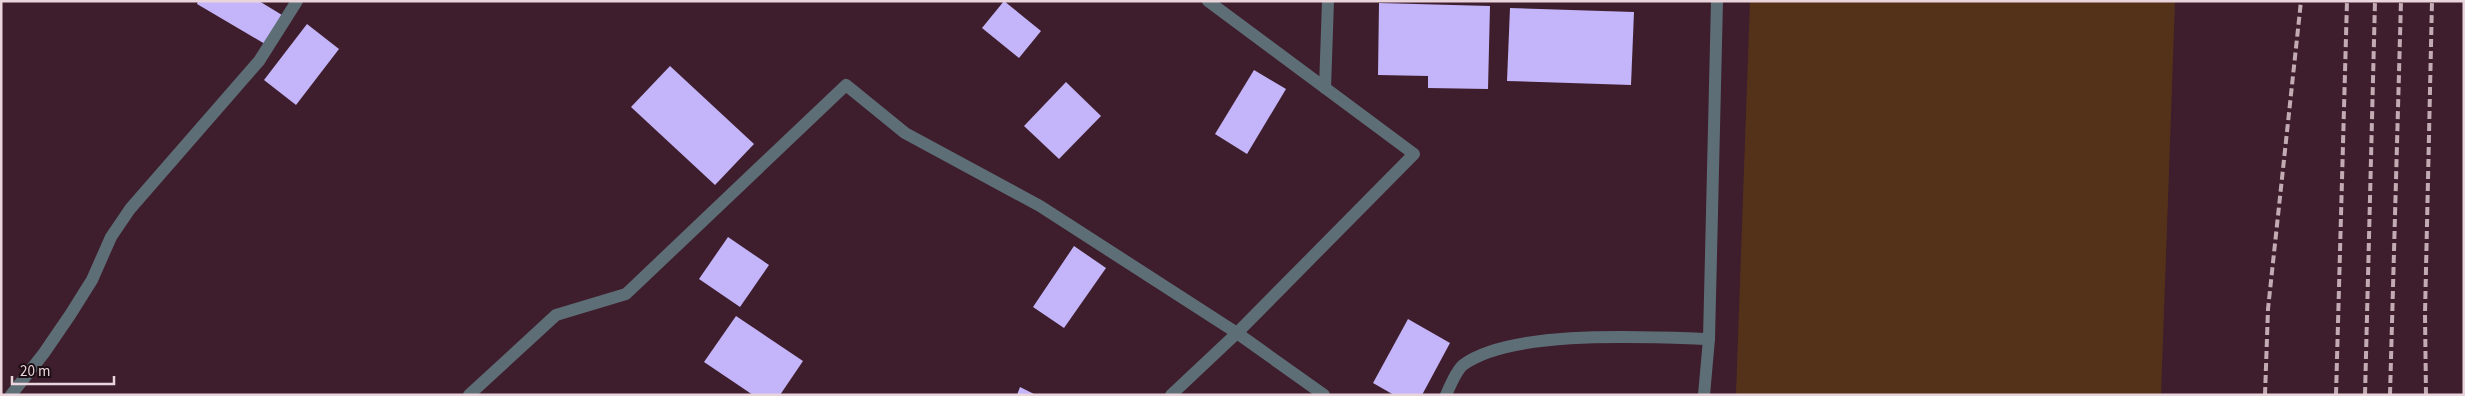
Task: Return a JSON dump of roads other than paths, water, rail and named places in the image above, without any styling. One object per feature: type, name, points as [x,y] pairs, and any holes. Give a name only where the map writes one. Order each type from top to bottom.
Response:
[{"type":"street","points":[[11,395],[70,315],[92,280],[111,237],[130,209],[259,61],[296,1]]},
{"type":"street","points":[[1171,395],[1237,333],[1414,154],[1208,1]]},
{"type":"street","points":[[1325,88],[1328,1]]},
{"type":"street","points":[[1704,395],[1709,339],[1717,1]]},
{"type":"street","points":[[469,395],[556,315],[626,294],[846,85],[905,133],[1040,206],[1237,333],[1324,395]]},
{"type":"street","points":[[1446,395],[1462,366],[1495,350],[1531,341],[1651,337],[1709,339]]},
{"type":"railway","points":[[2265,395],[2268,309],[2301,1]]},
{"type":"railway","points":[[2336,395],[2347,1]]},
{"type":"railway","points":[[2365,395],[2375,1]]},
{"type":"railway","points":[[2390,395],[2401,1]]},
{"type":"railway","points":[[2426,395],[2425,314],[2432,1]]}]
